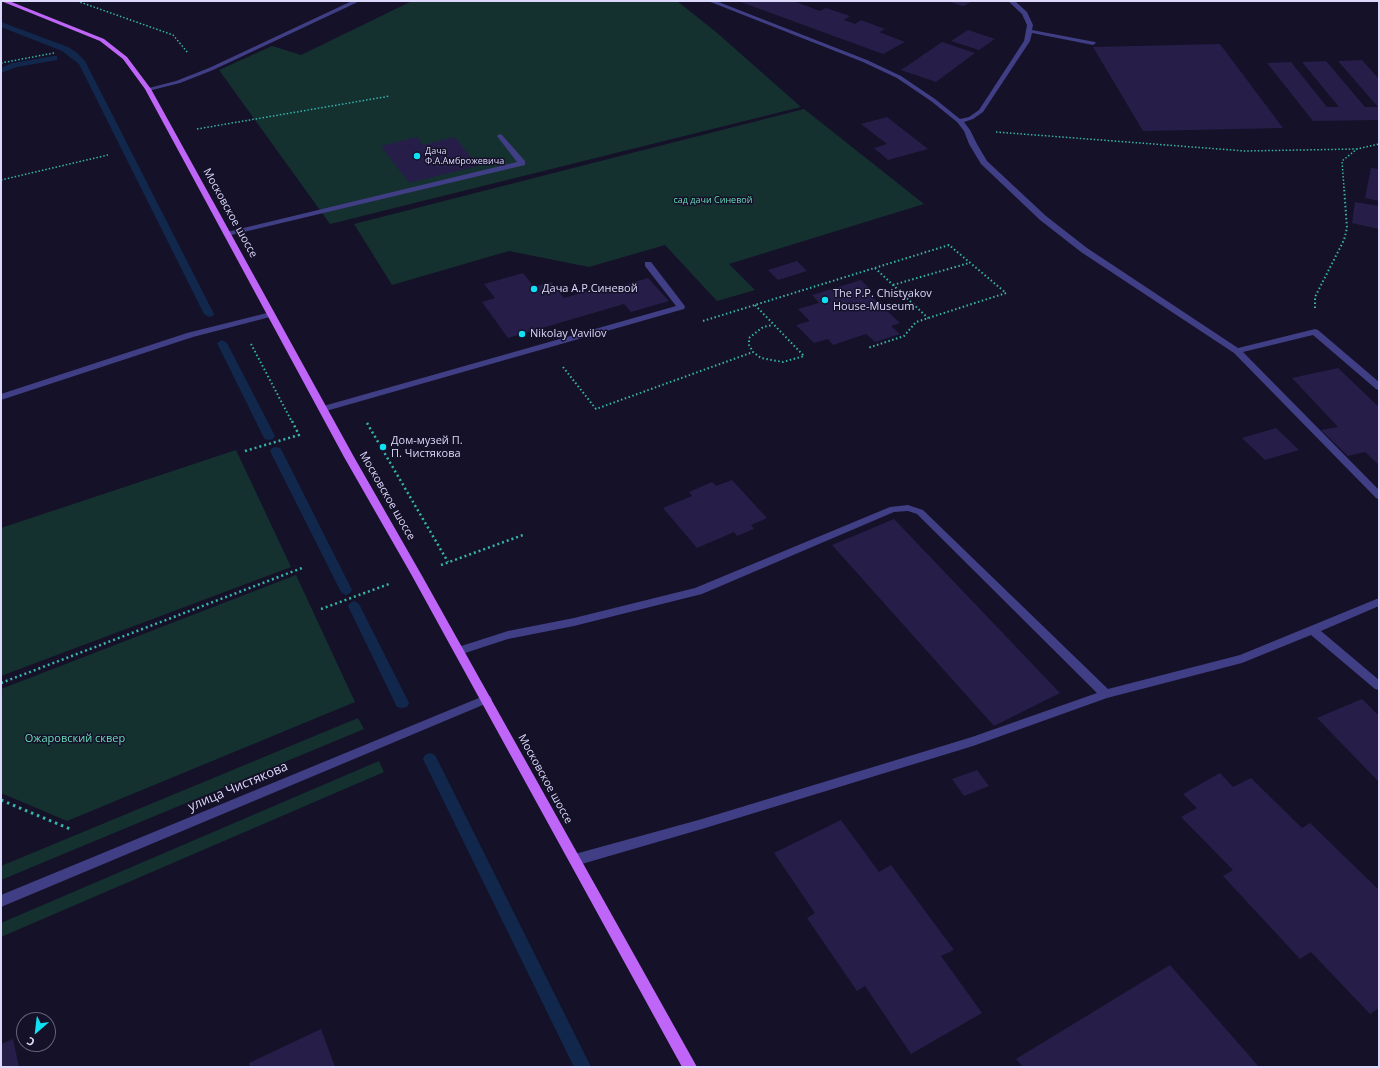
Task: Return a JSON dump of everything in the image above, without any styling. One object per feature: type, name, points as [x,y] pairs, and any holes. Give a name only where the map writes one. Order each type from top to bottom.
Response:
[{"type":"main road","name":"Московское шоссе","points":[[4,1],[102,40],[125,58],[148,89],[323,409],[459,650],[690,1067]]},
{"type":"street","points":[[148,89],[178,82],[211,69],[357,1]]},
{"type":"street","points":[[711,1],[865,61],[899,77],[933,100],[959,120],[968,130],[973,144],[984,162],[1043,218],[1084,250],[1237,351],[1379,496]]},
{"type":"street","points":[[959,120],[971,118],[981,111],[1027,41],[1030,25],[1025,13],[1011,1]]},
{"type":"street","points":[[1029,31],[1093,43]]},
{"type":"street","points":[[227,234],[522,163],[500,136]]},
{"type":"street","points":[[323,409],[681,307],[648,264]]},
{"type":"street","points":[[1,397],[190,336],[271,314]]},
{"type":"street","points":[[1237,351],[1315,332],[1379,387]]},
{"type":"street","points":[[459,650],[508,635],[574,622],[698,591],[893,509],[908,508],[920,512],[1106,694]]},
{"type":"street","points":[[575,860],[702,824],[973,741],[1106,694],[1242,659],[1379,602]]},
{"type":"street","points":[[1313,630],[1379,686]]},
{"type":"street","name":"улица Чистякова","points":[[1,901],[486,699]]},
{"type":"path","points":[[77,1],[173,35],[195,60],[211,69]]},
{"type":"path","points":[[1,63],[54,53]]},
{"type":"path","points":[[172,134],[390,96]]},
{"type":"path","points":[[968,130],[1246,151],[1357,149],[1379,144]]},
{"type":"path","points":[[1315,332],[1315,297],[1344,240],[1347,228],[1342,161],[1357,149]]},
{"type":"path","points":[[1,180],[108,155]]},
{"type":"path","points":[[702,321],[949,245],[1006,293],[916,322],[904,336],[868,348]]},
{"type":"path","points":[[893,285],[970,262]]},
{"type":"path","points":[[874,267],[928,318]]},
{"type":"path","points":[[754,305],[804,356],[783,362],[761,358],[753,352],[749,345],[750,338],[754,332],[763,327],[773,325]]},
{"type":"path","points":[[240,322],[300,435],[245,451]]},
{"type":"path","points":[[569,363],[561,365],[596,410],[753,352]]},
{"type":"path","points":[[354,400],[448,562]]},
{"type":"path","points":[[440,566],[523,535]]},
{"type":"path","points":[[1,683],[302,568]]},
{"type":"path","points":[[321,609],[389,584]]},
{"type":"path","points":[[1,800],[70,829]]},
{"type":"green space","points":[[412,1],[677,1],[716,32],[801,107],[330,224],[219,70],[272,46],[301,55]]},
{"type":"green space","name":"сад дачи Синевой","points":[[804,109],[924,204],[729,264],[755,290],[717,301],[665,245],[589,267],[509,251],[392,285],[354,224]]},
{"type":"green space","points":[[236,450],[291,567],[1,676],[1,528]]},
{"type":"green space","name":"Ожаровский сквер","points":[[296,575],[355,702],[67,821],[1,793],[1,689]]},
{"type":"green space","points":[[358,718],[364,729],[1,880],[1,866]]},
{"type":"green space","points":[[379,761],[384,772],[1,937],[1,923]]},
{"type":"building","points":[[738,1],[793,1],[820,11],[826,8],[850,16],[844,20],[855,24],[861,20],[885,29],[879,32],[905,42],[883,54]]},
{"type":"building","points":[[947,1],[973,1],[963,6]]},
{"type":"building","points":[[968,30],[995,39],[979,50],[951,41]]},
{"type":"building","points":[[942,42],[975,53],[936,82],[901,70]]},
{"type":"building","points":[[1220,44],[1283,128],[1143,131],[1093,47]]},
{"type":"building","points":[[1362,60],[1379,79],[1379,120],[1313,121],[1267,63],[1291,62],[1327,107],[1339,107],[1302,62],[1326,61],[1365,107],[1378,107],[1338,61]]},
{"type":"building","points":[[887,117],[928,149],[888,160],[874,148],[887,144],[861,124]]},
{"type":"building","points":[[417,137],[423,145],[455,137],[478,166],[409,183],[381,146]]},
{"type":"building","points":[[1371,168],[1379,169],[1379,201],[1365,198]]},
{"type":"building","points":[[1355,202],[1379,206],[1379,229],[1352,223]]},
{"type":"building","points":[[797,261],[807,271],[778,280],[768,270]]},
{"type":"building","points":[[523,273],[534,287],[551,282],[564,298],[609,285],[611,289],[648,278],[669,301],[631,312],[624,304],[508,338],[482,302],[495,298],[484,284]]},
{"type":"building","points":[[861,280],[872,291],[867,292],[900,323],[891,326],[900,334],[875,342],[866,334],[833,345],[828,339],[814,343],[796,325],[810,321],[798,309],[819,303],[812,295]]},
{"type":"building","points":[[1338,368],[1379,407],[1379,465],[1365,452],[1348,456],[1321,430],[1338,427],[1292,378]]},
{"type":"building","points":[[1276,428],[1299,450],[1265,460],[1242,438]]},
{"type":"building","points":[[732,480],[767,518],[751,525],[754,529],[737,536],[734,532],[697,548],[663,508],[692,496],[689,492],[712,482],[716,486]]},
{"type":"building","points":[[894,519],[1060,693],[994,726],[832,545]]},
{"type":"building","points":[[1362,699],[1379,716],[1379,782],[1317,718]]},
{"type":"building","points":[[977,770],[989,786],[964,796],[952,779]]},
{"type":"building","points":[[1220,773],[1233,787],[1251,778],[1302,828],[1310,823],[1379,890],[1379,1008],[1370,1014],[1311,952],[1300,959],[1223,876],[1233,870],[1181,817],[1197,808],[1183,794]]},
{"type":"building","points":[[841,820],[879,872],[891,865],[954,950],[941,956],[982,1013],[911,1054],[865,986],[857,991],[807,918],[815,913],[774,853]]},
{"type":"building","points":[[1170,965],[1259,1067],[1023,1067],[1016,1059]]},
{"type":"building","points":[[321,1029],[335,1067],[250,1067],[249,1063]]},
{"type":"building","points":[[13,1039],[19,1067],[1,1067],[1,1044]]},
{"type":"waterway","points":[[1,24],[65,49],[73,54],[82,63],[209,314]]},
{"type":"waterway","points":[[1,71],[15,65],[54,58]]},
{"type":"waterway","points":[[222,343],[269,436]]},
{"type":"waterway","points":[[276,451],[346,590]]},
{"type":"waterway","points":[[354,606],[402,703]]},
{"type":"waterway","points":[[430,759],[583,1067]]},
{"type":"place","name":"Дача Ф.А.Амброжевича","points":[[417,156]]},
{"type":"place","name":"Дача А.Р.Синевой","points":[[534,289]]},
{"type":"place","name":"The P.P. Chistyakov House-Museum","points":[[825,300]]},
{"type":"place","name":"Nikolay Vavilov","points":[[522,334]]},
{"type":"place","name":"Дом-музей П. П. Чистякова","points":[[383,447]]}]
